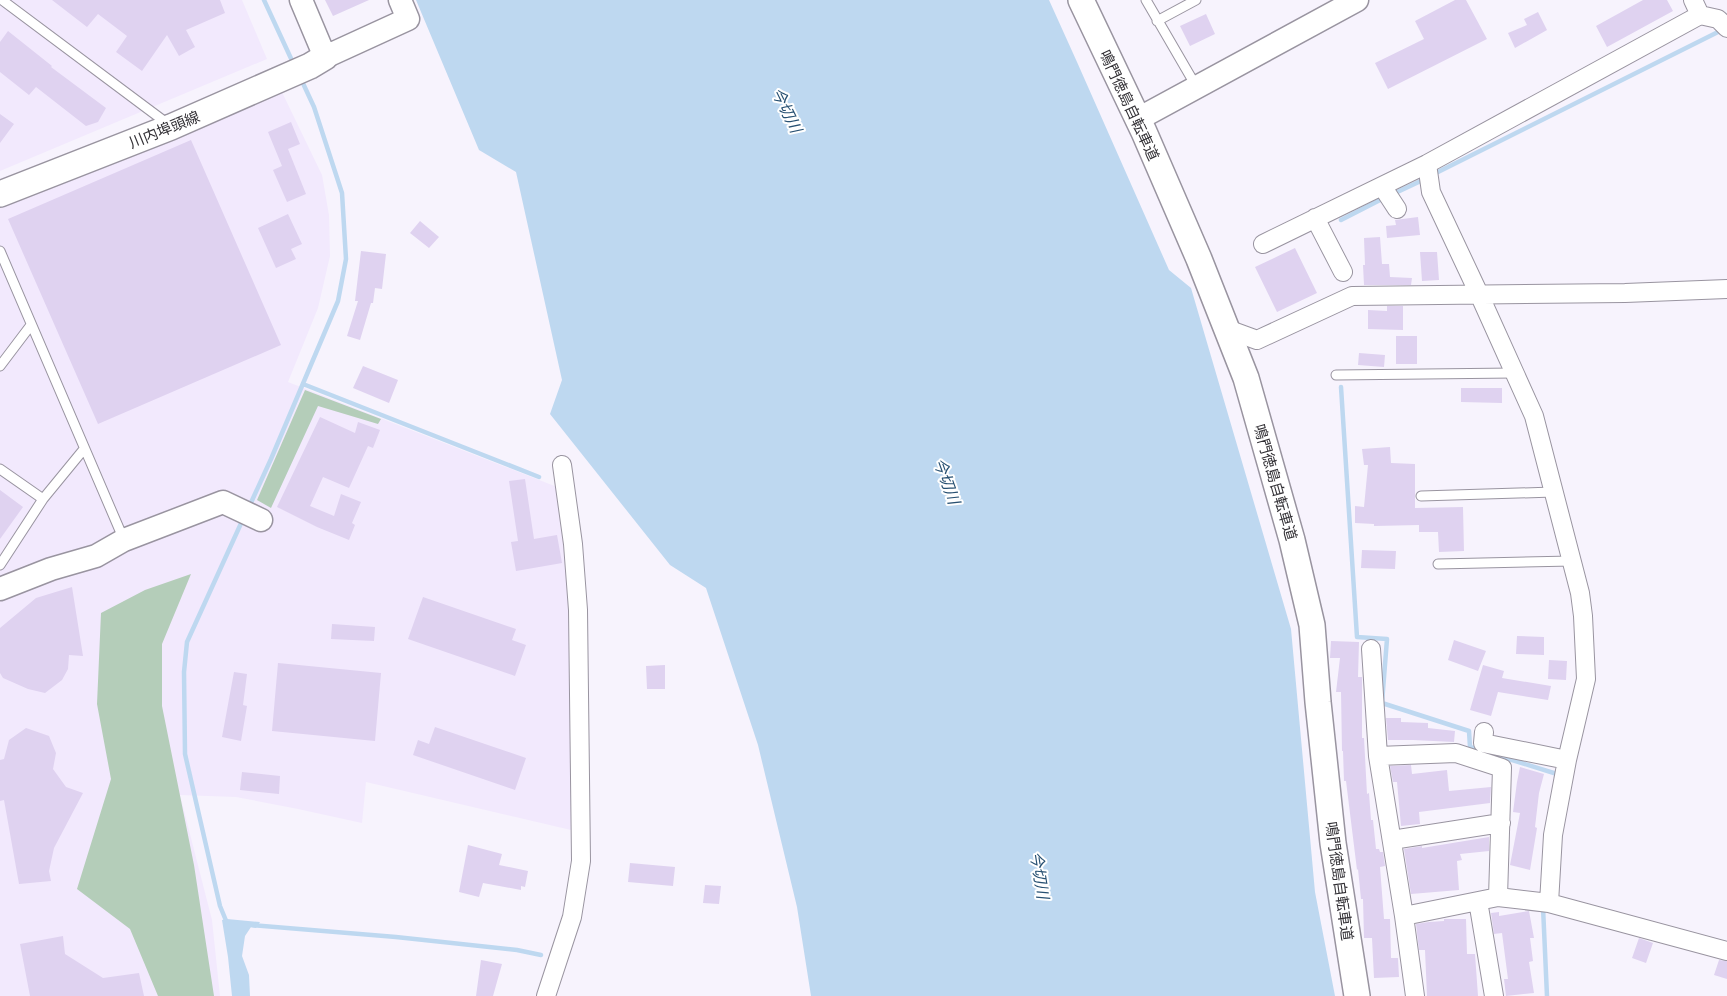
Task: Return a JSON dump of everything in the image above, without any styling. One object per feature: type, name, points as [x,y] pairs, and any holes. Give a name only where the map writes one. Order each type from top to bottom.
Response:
[{"type":"main road","name":"鳴門徳島自転車道","points":[[1081,0],[1138,119],[1195,250],[1246,378],[1292,540],[1312,625],[1333,843],[1357,996]]},
{"type":"main road","name":"川内埠頭線","points":[[0,194],[171,127],[310,66],[325,57]]},
{"type":"street","points":[[301,0],[325,57],[408,19],[400,0]]},
{"type":"street","points":[[1138,119],[1357,0]]},
{"type":"street","points":[[1263,244],[1426,164],[1696,7],[1718,19],[1727,28]]},
{"type":"street","points":[[1426,164],[1431,192],[1534,416],[1581,600],[1586,679],[1567,760],[1553,835],[1549,903]]},
{"type":"street","points":[[1382,186],[1397,209]]},
{"type":"street","points":[[1314,218],[1343,272]]},
{"type":"street","points":[[1227,330],[1257,340],[1352,296],[1625,293],[1727,289]]},
{"type":"street","points":[[546,996],[572,917],[581,861],[578,610],[573,544],[562,465]]},
{"type":"street","points":[[0,589],[51,569],[96,556],[124,540],[223,502],[261,520]]},
{"type":"street","points":[[1371,649],[1378,756],[1415,996]]},
{"type":"street","points":[[1484,732],[1483,743],[1567,760]]},
{"type":"street","points":[[1378,756],[1456,753],[1502,768],[1498,896]]},
{"type":"street","points":[[1392,840],[1501,822]]},
{"type":"street","points":[[1404,916],[1498,896],[1549,903],[1727,951]]},
{"type":"street","points":[[1478,901],[1494,996]]},
{"type":"lane","points":[[0,4],[3,0],[171,127]]},
{"type":"lane","points":[[1146,0],[1196,87]]},
{"type":"lane","points":[[1157,21],[1196,0]]},
{"type":"lane","points":[[0,251],[124,540]]},
{"type":"lane","points":[[0,366],[31,325]]},
{"type":"lane","points":[[1336,375],[1514,373]]},
{"type":"lane","points":[[0,565],[43,499],[84,449]]},
{"type":"lane","points":[[0,468],[43,499]]},
{"type":"lane","points":[[1421,496],[1554,492]]},
{"type":"lane","points":[[1438,564],[1572,561]]},
{"type":"shaded area","points":[[0,0],[242,0],[267,59],[0,171]]},
{"type":"shaded area","points":[[280,88],[322,175],[329,215],[330,256],[318,308],[288,382],[557,487],[572,615],[571,830],[366,782],[362,823],[236,797],[180,795],[212,920],[220,996],[0,996],[0,207]]},
{"type":"green space","points":[[305,390],[381,419],[378,424],[318,406],[271,508],[257,500]]},
{"type":"green space","points":[[191,574],[162,644],[162,706],[194,865],[214,996],[158,996],[130,929],[77,889],[111,779],[97,704],[101,613],[145,590]]},
{"type":"water","name":"今切川","points":[[416,0],[1049,0],[1169,270],[1191,288],[1291,629],[1315,892],[1335,996],[811,996],[797,907],[758,745],[706,588],[670,565],[550,414],[562,380],[516,172],[479,150]]},
{"type":"water","points":[[222,920],[260,922],[256,928],[251,927],[245,936],[242,956],[249,975],[250,996],[232,996]]},
{"type":"building","points":[[52,0],[220,0],[225,13],[186,30],[195,47],[179,56],[167,35],[142,71],[116,52],[127,36],[98,14],[87,27]]},
{"type":"building","points":[[325,0],[369,0],[333,16]]},
{"type":"building","points":[[1455,0],[1466,0],[1487,39],[1388,89],[1375,63],[1424,39],[1415,21]]},
{"type":"building","points":[[1643,0],[1667,0],[1673,11],[1607,47],[1596,26]]},
{"type":"building","points":[[1538,12],[1547,30],[1515,48],[1508,33],[1527,25],[1524,19]]},
{"type":"building","points":[[1206,14],[1215,34],[1190,46],[1180,26]]},
{"type":"building","points":[[8,31],[51,67],[106,108],[98,122],[86,126],[36,87],[29,95],[0,72],[0,42]]},
{"type":"building","points":[[0,114],[14,124],[0,143]]},
{"type":"building","points":[[291,122],[300,144],[288,149],[306,194],[287,202],[273,170],[282,166],[268,132]]},
{"type":"building","points":[[191,140],[281,345],[98,424],[8,219]]},
{"type":"building","points":[[288,214],[302,244],[291,249],[296,259],[276,268],[258,228]]},
{"type":"building","points":[[1418,217],[1420,235],[1387,238],[1386,226],[1396,225],[1395,220]]},
{"type":"building","points":[[420,221],[439,237],[429,248],[410,233]]},
{"type":"building","points":[[1380,237],[1382,264],[1389,264],[1390,277],[1412,278],[1411,285],[1364,285],[1364,238]]},
{"type":"building","points":[[1295,248],[1317,293],[1277,312],[1255,267]]},
{"type":"building","points":[[361,251],[386,254],[382,289],[375,288],[373,303],[371,303],[360,340],[347,336],[358,301],[355,301]]},
{"type":"building","points":[[1420,252],[1437,252],[1439,280],[1422,281]]},
{"type":"building","points":[[1387,306],[1403,306],[1403,330],[1368,329],[1368,310],[1387,311]]},
{"type":"building","points":[[1396,336],[1417,336],[1417,364],[1396,364]]},
{"type":"building","points":[[1359,353],[1385,355],[1384,367],[1358,365]]},
{"type":"building","points":[[363,366],[398,380],[389,403],[353,388]]},
{"type":"building","points":[[1461,388],[1502,388],[1502,403],[1461,402]]},
{"type":"building","points":[[320,417],[355,433],[358,422],[380,430],[373,448],[368,446],[349,488],[323,477],[310,506],[334,516],[341,494],[361,502],[352,523],[355,525],[349,540],[317,527],[277,507]]},
{"type":"building","points":[[1390,447],[1391,463],[1415,464],[1415,508],[1463,507],[1464,551],[1439,552],[1438,532],[1419,532],[1419,525],[1374,526],[1374,524],[1355,523],[1355,506],[1364,507],[1368,465],[1364,465],[1362,449]]},
{"type":"building","points":[[525,479],[534,539],[557,535],[562,563],[516,571],[511,542],[518,541],[509,481]]},
{"type":"building","points":[[0,490],[23,507],[0,539]]},
{"type":"building","points":[[1362,550],[1396,551],[1395,569],[1361,568]]},
{"type":"building","points":[[72,587],[83,656],[69,655],[68,669],[62,680],[45,693],[28,689],[3,678],[0,673],[0,628],[36,598]]},
{"type":"building","points":[[423,597],[516,629],[512,640],[526,645],[515,676],[408,639]]},
{"type":"building","points":[[332,624],[375,627],[374,641],[331,639]]},
{"type":"building","points":[[1517,636],[1544,637],[1544,655],[1516,654]]},
{"type":"building","points":[[1454,640],[1486,651],[1478,671],[1448,660]]},
{"type":"building","points":[[1331,641],[1359,642],[1358,677],[1362,677],[1362,738],[1364,738],[1367,794],[1369,793],[1376,849],[1383,852],[1385,866],[1380,867],[1384,919],[1390,919],[1391,958],[1398,958],[1399,977],[1374,978],[1372,938],[1364,938],[1363,899],[1361,899],[1346,781],[1344,781],[1341,692],[1336,692],[1340,658],[1330,658]]},
{"type":"building","points":[[1549,660],[1567,661],[1566,680],[1548,679]]},
{"type":"building","points":[[278,663],[381,673],[375,741],[272,731]]},
{"type":"building","points":[[665,665],[665,689],[647,689],[646,666]]},
{"type":"building","points":[[1483,665],[1504,671],[1502,678],[1551,686],[1548,700],[1498,692],[1491,716],[1470,710]]},
{"type":"building","points":[[234,672],[247,674],[243,705],[247,706],[241,741],[222,737]]},
{"type":"building","points":[[1386,718],[1401,718],[1401,722],[1428,723],[1428,728],[1455,731],[1454,742],[1388,740]]},
{"type":"building","points":[[435,727],[526,758],[515,790],[413,755],[418,740],[429,744]]},
{"type":"building","points":[[26,728],[49,736],[56,753],[53,769],[66,787],[83,793],[54,848],[49,871],[51,881],[19,884],[4,800],[0,801],[0,760],[4,759],[9,740]]},
{"type":"building","points":[[1411,765],[1412,774],[1447,770],[1449,791],[1491,787],[1490,803],[1419,812],[1420,824],[1401,826],[1397,782],[1393,782],[1390,766]]},
{"type":"building","points":[[1520,767],[1544,774],[1539,793],[1535,827],[1537,828],[1530,870],[1510,865],[1520,813],[1513,812]]},
{"type":"building","points":[[242,772],[280,776],[279,794],[240,790]]},
{"type":"building","points":[[1489,837],[1489,851],[1460,854],[1462,860],[1457,861],[1459,890],[1411,894],[1404,849],[1422,846],[1422,848]]},
{"type":"building","points":[[468,845],[502,854],[499,865],[528,871],[525,887],[521,886],[521,890],[483,883],[479,897],[459,892]]},
{"type":"building","points":[[630,863],[675,867],[673,886],[628,882]]},
{"type":"building","points":[[705,885],[721,886],[719,904],[703,903]]},
{"type":"building","points":[[1529,911],[1534,938],[1530,938],[1533,961],[1529,962],[1534,993],[1506,996],[1504,979],[1508,979],[1502,933],[1494,934],[1491,913],[1499,912],[1499,916]]},
{"type":"building","points":[[1444,919],[1466,919],[1467,954],[1475,954],[1478,996],[1427,996],[1425,950],[1419,950],[1416,924],[1444,921]]},
{"type":"building","points":[[63,936],[65,954],[103,978],[139,973],[144,996],[30,996],[20,944]]},
{"type":"building","points":[[1639,938],[1653,943],[1646,963],[1632,958]]},
{"type":"building","points":[[481,960],[502,964],[493,996],[476,996]]},
{"type":"building","points":[[1719,960],[1727,961],[1727,979],[1714,975]]},
{"type":"waterway","points":[[264,0],[294,65]]},
{"type":"waterway","points":[[1432,175],[1722,30]]},
{"type":"waterway","points":[[249,507],[338,301],[346,259],[342,193],[314,107],[301,79]]},
{"type":"waterway","points":[[1391,195],[1425,179]]},
{"type":"waterway","points":[[1341,220],[1384,198]]},
{"type":"waterway","points":[[303,384],[539,477]]},
{"type":"waterway","points":[[1341,387],[1357,637],[1387,639],[1382,703],[1469,731],[1470,747],[1557,774],[1556,777]]},
{"type":"waterway","points":[[227,923],[220,906],[185,754],[184,672],[187,642],[243,519]]},
{"type":"waterway","points":[[1543,907],[1547,996]]},
{"type":"waterway","points":[[251,925],[396,937],[517,950],[541,955]]}]
